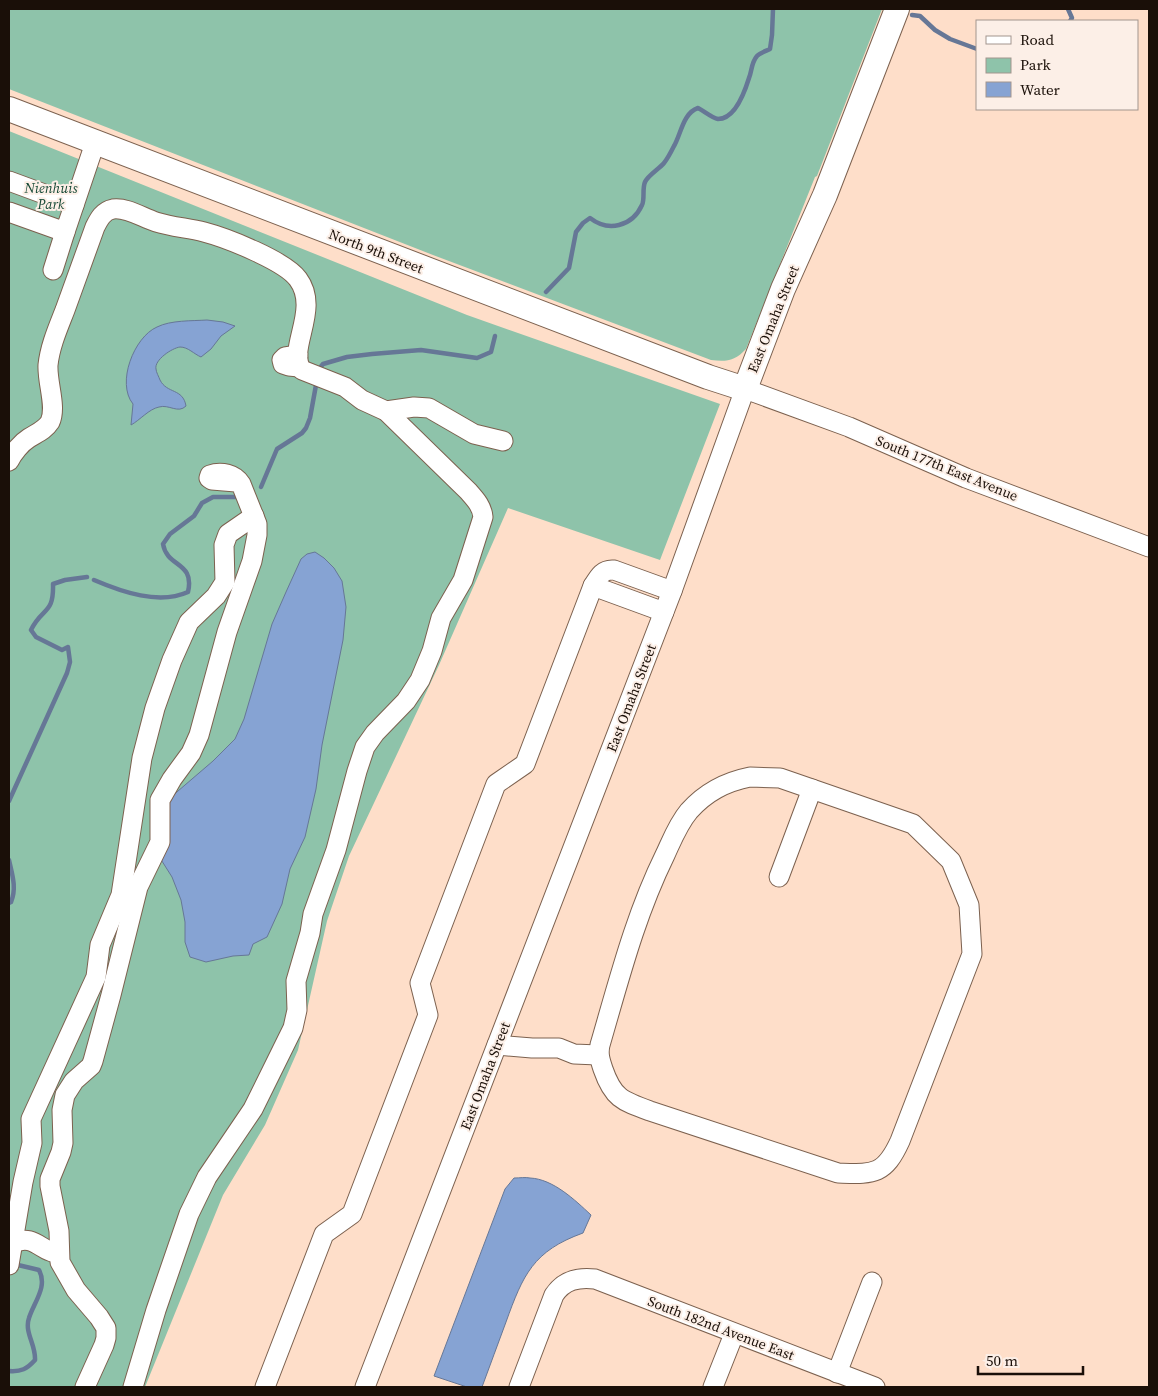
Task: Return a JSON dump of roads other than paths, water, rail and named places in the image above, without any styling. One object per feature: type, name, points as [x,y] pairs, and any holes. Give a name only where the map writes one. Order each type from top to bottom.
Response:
[{"type":"main road","name":"East Omaha Street","points":[[745,389],[779,298],[825,195],[897,9]]},
{"type":"main road","name":"North 9th Street","points":[[9,109],[699,374],[745,389]]},
{"type":"street","points":[[53,270],[94,143]]},
{"type":"street","points":[[9,181],[74,205]]},
{"type":"street","points":[[9,461],[28,439],[45,428],[50,422],[53,405],[48,378],[49,358],[95,227],[105,212],[114,209],[123,210],[156,222],[215,235],[258,253],[291,271],[300,281],[307,304],[307,315],[299,361],[302,370],[345,387],[362,400],[386,411],[468,491],[480,505],[483,517],[463,580],[441,618],[432,651],[420,680],[406,701],[374,733],[365,747],[336,850],[313,914],[310,934],[296,981],[297,1010],[293,1028],[253,1109],[207,1177],[189,1214],[156,1310],[134,1387]]},
{"type":"street","points":[[9,212],[65,232]]},
{"type":"street","name":"South 177th East Avenue","points":[[745,389],[849,427],[966,478],[1149,547]]},
{"type":"street","name":"East Omaha Street","points":[[364,1387],[664,612],[745,389]]},
{"type":"street","points":[[386,411],[414,407],[429,408],[474,434],[503,441]]},
{"type":"street","points":[[84,1387],[104,1345],[106,1328],[100,1317],[68,1278],[58,1253],[59,1230],[50,1179],[62,1152],[63,1102],[69,1088],[93,1061],[119,967],[138,887],[160,842],[160,800],[172,779],[191,753],[199,735],[227,632],[252,560],[257,535],[256,524],[241,484]]},
{"type":"street","points":[[9,1265],[23,1182],[32,1143],[31,1119],[96,977],[100,945],[121,895],[142,758],[162,685],[189,622],[216,596],[225,582],[224,545],[228,534],[254,516]]},
{"type":"street","points":[[265,1387],[324,1234],[352,1214],[428,1015],[420,983],[496,784],[524,764],[593,586],[600,574],[614,570],[672,591]]},
{"type":"street","points":[[632,599],[639,579]]},
{"type":"street","points":[[593,586],[664,612]]},
{"type":"street","points":[[750,777],[780,778],[913,824],[951,861],[969,905],[972,954],[894,1154],[881,1170],[864,1174],[838,1173],[625,1102],[609,1086],[598,1055],[629,941],[655,874],[688,812],[698,801],[718,787],[750,777]]},
{"type":"street","points":[[779,877],[812,789]]},
{"type":"street","points":[[497,1045],[559,1048],[574,1054],[598,1055]]},
{"type":"street","points":[[14,1243],[20,1240],[28,1240],[39,1244],[52,1253],[58,1253]]},
{"type":"street","name":"South 182nd Avenue East","points":[[519,1387],[551,1302],[559,1288],[566,1282],[578,1278],[595,1279],[875,1387]]},
{"type":"street","points":[[837,1373],[872,1282]]},
{"type":"street","points":[[713,1387],[734,1334]]},
{"type":"water","points":[[207,320],[235,326],[221,336],[211,349],[201,357],[188,349],[180,347],[164,355],[156,366],[157,373],[163,384],[182,396],[186,406],[180,409],[163,406],[155,408],[131,425],[133,404],[128,395],[126,385],[127,373],[130,361],[141,340],[157,327],[169,323]]},
{"type":"water","points":[[315,552],[334,568],[342,581],[346,607],[343,640],[322,745],[316,789],[305,837],[290,869],[282,904],[267,937],[253,944],[249,955],[233,956],[206,962],[190,957],[185,942],[185,922],[181,900],[172,877],[160,858],[165,813],[171,797],[213,761],[235,739],[244,719],[272,624],[301,559],[307,554]]},
{"type":"water","points":[[514,1178],[539,1179],[547,1182],[563,1191],[591,1215],[583,1233],[552,1248],[532,1267],[512,1305],[482,1387],[467,1387],[434,1376],[505,1189]]},
{"type":"waterway","points":[[546,292],[569,268],[576,232],[583,223],[590,218],[604,225],[619,225],[632,218],[638,212],[643,203],[645,182],[667,159],[689,114],[698,108],[718,119],[724,118],[734,109],[745,90],[755,59],[770,49],[773,9]]},
{"type":"waterway","points":[[1068,9],[1072,18],[1071,20]]},
{"type":"waterway","points":[[912,15],[920,16],[935,30],[950,39],[976,49]]},
{"type":"waterway","points":[[319,369],[323,364],[347,357],[421,350],[477,358],[491,352],[495,336]]},
{"type":"waterway","points":[[261,487],[277,449],[302,433],[306,428],[310,418],[316,385]]},
{"type":"waterway","points":[[94,580],[116,589],[153,597],[177,596],[188,592],[188,575],[170,557],[163,544],[170,534],[194,516],[202,503],[213,497],[238,497]]},
{"type":"waterway","points":[[9,801],[67,673],[70,662],[68,647],[62,650],[36,637],[31,630],[52,601],[53,584],[87,577]]},
{"type":"waterway","points":[[9,860],[14,886],[13,897],[9,903]]},
{"type":"waterway","points":[[9,1371],[24,1369],[35,1360],[28,1323],[42,1282],[39,1270],[18,1265]]},
{"type":"park label","name":"Nienhuis Park","points":[[51,196]]}]
